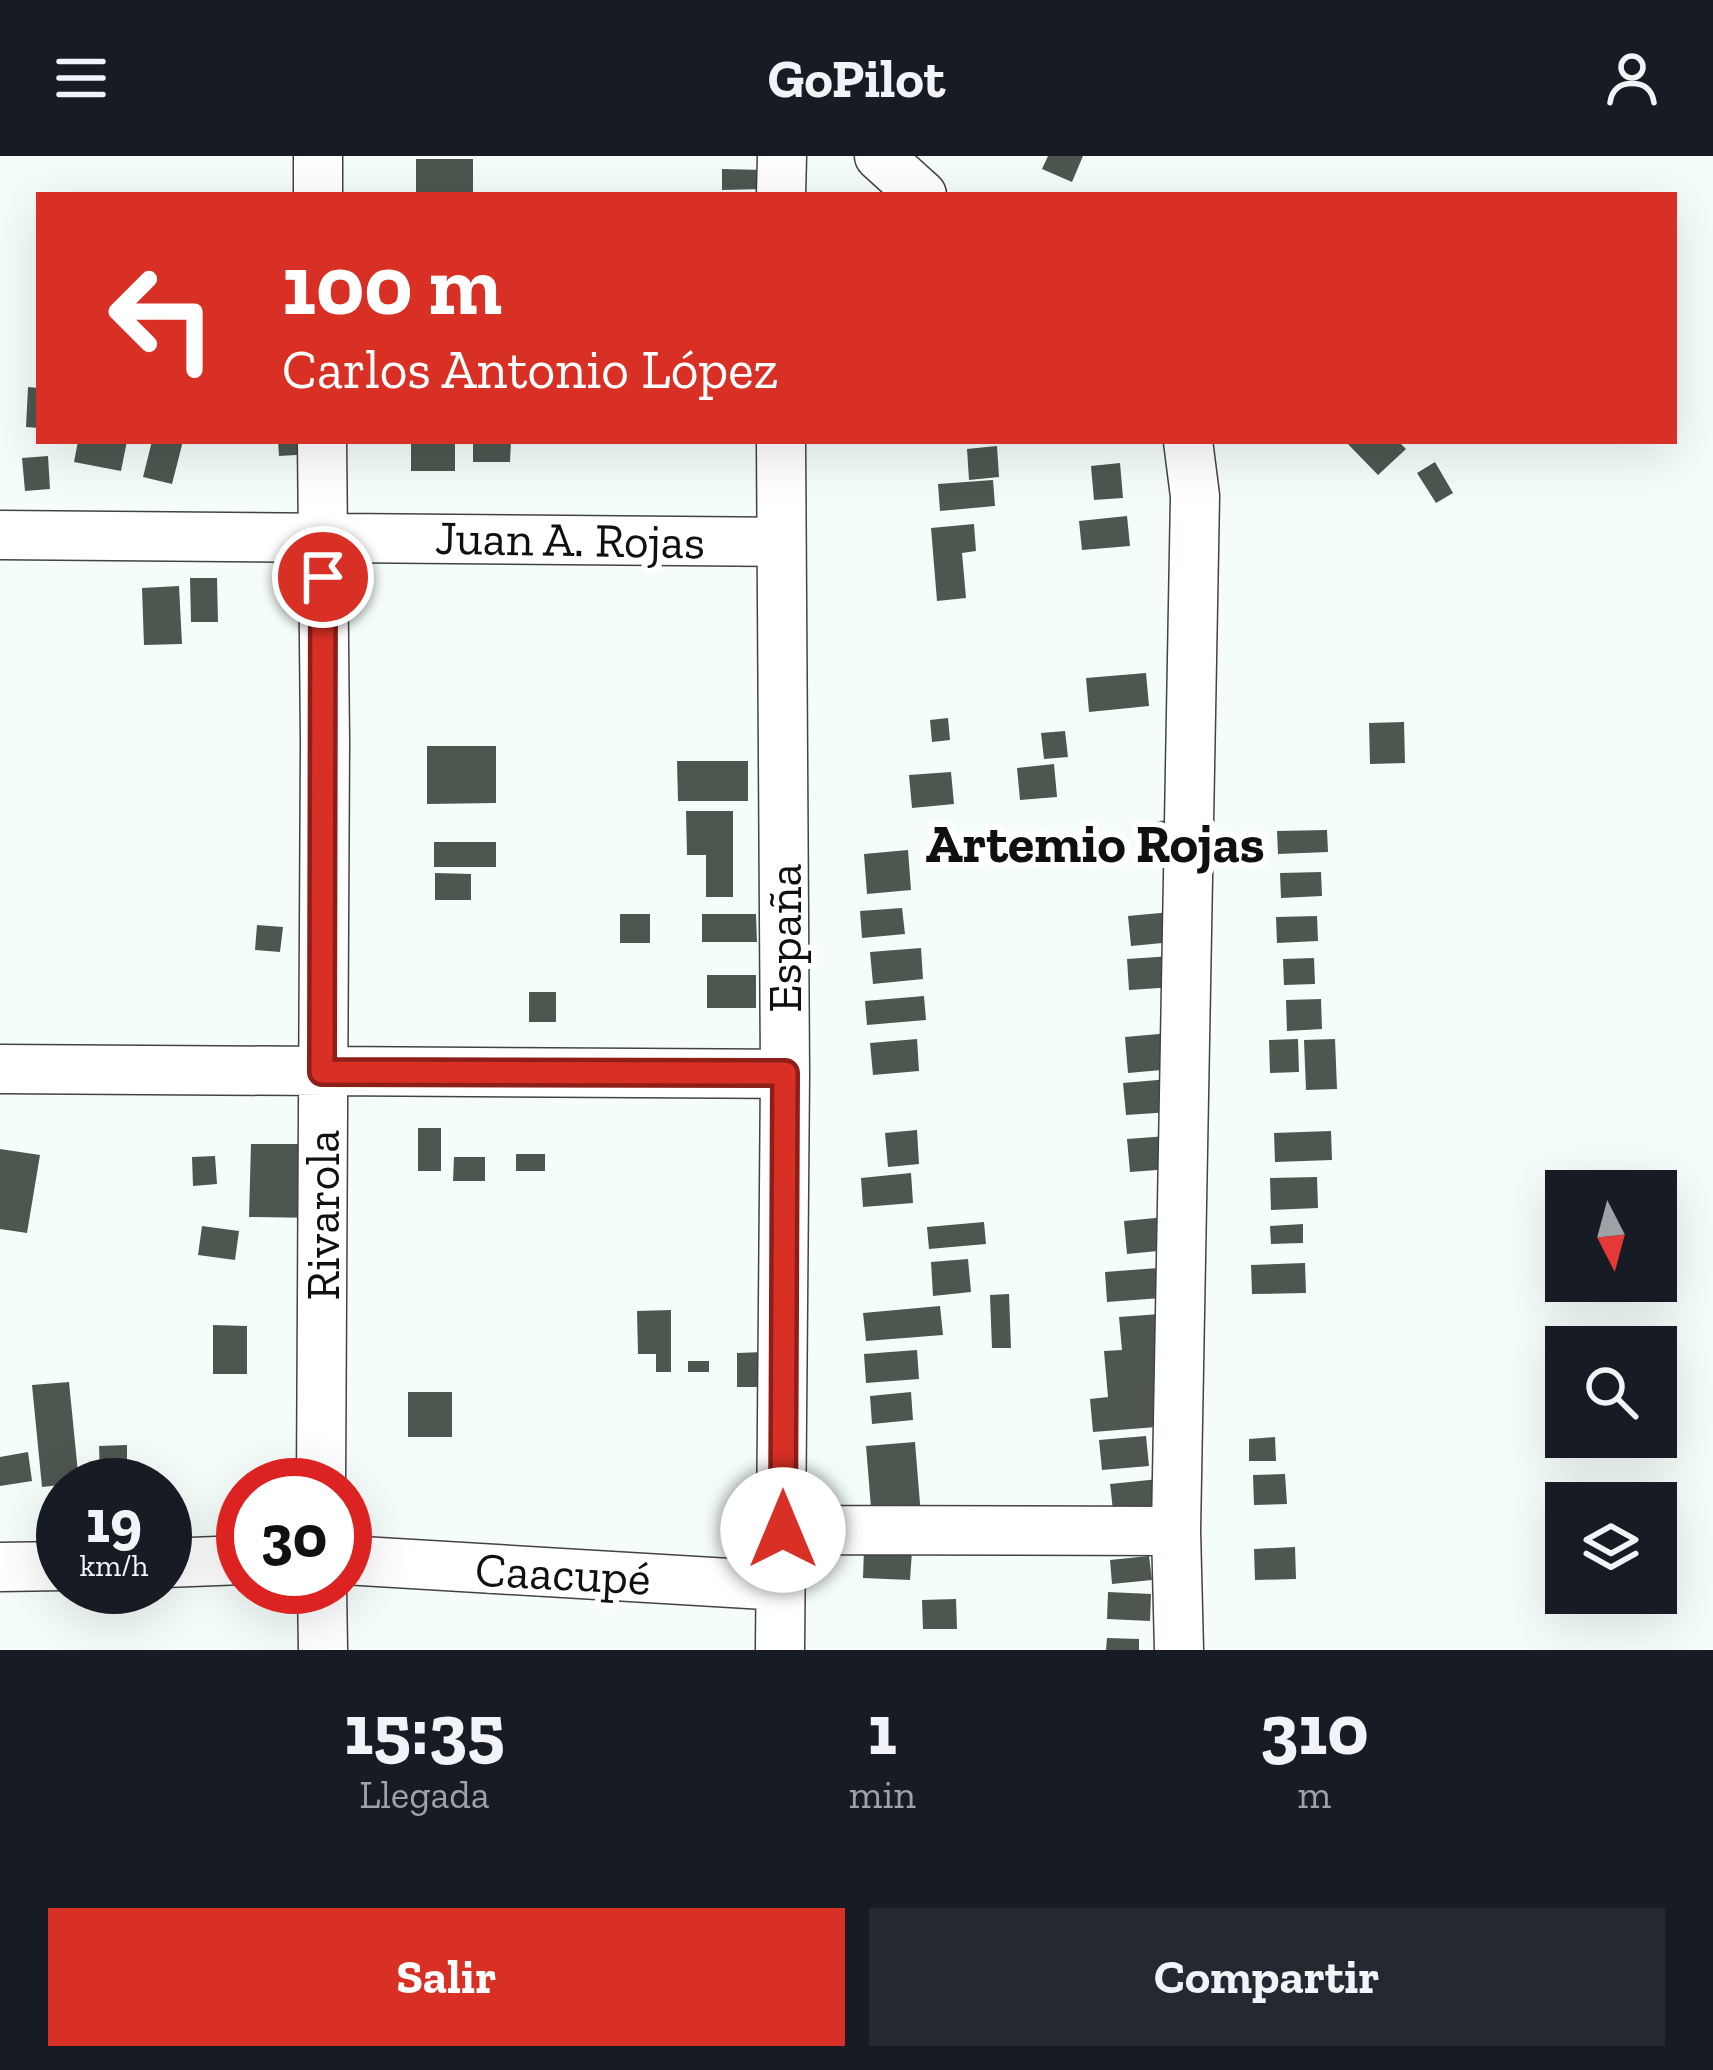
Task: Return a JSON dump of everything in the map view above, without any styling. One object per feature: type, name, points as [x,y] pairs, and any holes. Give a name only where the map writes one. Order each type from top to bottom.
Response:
[{"type":"street","points":[[317,156],[318,192]]},
{"type":"street","points":[[782,156],[782,192]]},
{"type":"street","points":[[879,156],[919,192]]},
{"type":"street","name":"Rivarola","points":[[321,1458],[322,444]]},
{"type":"street","name":"España","points":[[780,1650],[785,1073],[781,444]]},
{"type":"street","points":[[1179,1650],[1176,1532],[1195,496],[1188,444]]},
{"type":"street","name":"Juan A. Rojas","points":[[0,535],[780,542]]},
{"type":"street","points":[[0,1070],[785,1073]]},
{"type":"street","points":[[783,1530],[1176,1532]]},
{"type":"street","name":"Caacupé","points":[[372,1562],[781,1586]]},
{"type":"street","points":[[0,1568],[36,1567]]},
{"type":"street","points":[[322,1614],[322,1650]]},
{"type":"building","points":[[1048,156],[1083,156],[1072,182],[1042,169]]},
{"type":"building","points":[[416,159],[473,159],[473,192],[416,192]]},
{"type":"building","points":[[722,169],[768,170],[768,189],[722,190]]},
{"type":"building","points":[[28,387],[36,388],[36,428],[26,427]]},
{"type":"building","points":[[77,444],[126,444],[121,471],[74,462]]},
{"type":"building","points":[[151,444],[182,444],[172,484],[143,477]]},
{"type":"building","points":[[278,444],[311,444],[312,454],[279,456]]},
{"type":"building","points":[[411,444],[455,444],[455,471],[411,471]]},
{"type":"building","points":[[473,444],[511,444],[510,462],[473,462]]},
{"type":"building","points":[[1348,444],[1401,444],[1406,449],[1378,475]]},
{"type":"building","points":[[997,446],[999,477],[969,480],[967,449]]},
{"type":"building","points":[[48,456],[50,489],[25,491],[22,458]]},
{"type":"building","points":[[1435,462],[1453,493],[1436,503],[1417,473]]},
{"type":"building","points":[[1120,463],[1123,498],[1094,500],[1091,466]]},
{"type":"building","points":[[993,480],[995,506],[940,511],[938,484]]},
{"type":"building","points":[[1127,516],[1130,546],[1082,550],[1079,521]]},
{"type":"building","points":[[974,524],[976,551],[962,553],[966,598],[937,601],[931,528]]},
{"type":"building","points":[[190,578],[217,578],[218,622],[191,622]]},
{"type":"building","points":[[179,586],[182,644],[144,645],[142,588]]},
{"type":"building","points":[[1146,673],[1149,706],[1089,712],[1086,678]]},
{"type":"building","points":[[948,718],[950,740],[932,742],[930,720]]},
{"type":"building","points":[[1404,722],[1405,763],[1370,764],[1369,723]]},
{"type":"building","points":[[1065,731],[1068,757],[1044,759],[1041,733]]},
{"type":"building","points":[[427,746],[496,746],[496,803],[427,804]]},
{"type":"building","points":[[677,761],[748,761],[748,801],[678,801]]},
{"type":"building","points":[[1054,764],[1057,797],[1020,800],[1017,768]]},
{"type":"building","points":[[951,772],[954,804],[912,808],[909,775]]},
{"type":"building","points":[[686,811],[733,811],[733,897],[706,897],[706,855],[687,855]]},
{"type":"building","points":[[1183,819],[1186,853],[1138,857],[1135,823]]},
{"type":"building","points":[[1327,830],[1328,852],[1278,854],[1277,831]]},
{"type":"building","points":[[434,842],[496,842],[496,867],[434,867]]},
{"type":"building","points":[[908,850],[911,890],[867,894],[864,854]]},
{"type":"building","points":[[1321,872],[1322,896],[1281,898],[1280,873]]},
{"type":"building","points":[[435,873],[471,874],[471,900],[435,900]]},
{"type":"building","points":[[902,908],[905,934],[862,938],[860,911]]},
{"type":"building","points":[[1171,912],[1173,942],[1131,946],[1128,916]]},
{"type":"building","points":[[620,914],[650,914],[650,943],[620,943]]},
{"type":"building","points":[[702,914],[756,914],[757,942],[702,942]]},
{"type":"building","points":[[1317,916],[1318,941],[1277,943],[1276,917]]},
{"type":"building","points":[[257,925],[283,927],[280,952],[255,950]]},
{"type":"building","points":[[921,948],[923,979],[873,984],[870,952]]},
{"type":"building","points":[[1172,956],[1174,987],[1129,990],[1127,959]]},
{"type":"building","points":[[1314,958],[1315,984],[1284,985],[1283,959]]},
{"type":"building","points":[[707,975],[756,975],[756,1008],[707,1008]]},
{"type":"building","points":[[529,992],[556,992],[556,1022],[529,1022]]},
{"type":"building","points":[[924,996],[926,1020],[867,1025],[865,1001]]},
{"type":"building","points":[[1321,999],[1322,1029],[1287,1031],[1286,1000]]},
{"type":"building","points":[[1170,1033],[1173,1069],[1128,1073],[1125,1037]]},
{"type":"building","points":[[917,1039],[919,1071],[873,1075],[870,1043]]},
{"type":"building","points":[[1298,1039],[1299,1072],[1270,1073],[1269,1040]]},
{"type":"building","points":[[1335,1039],[1337,1089],[1306,1090],[1304,1040]]},
{"type":"building","points":[[1169,1079],[1171,1112],[1126,1115],[1123,1083]]},
{"type":"building","points":[[418,1128],[441,1128],[441,1171],[418,1171]]},
{"type":"building","points":[[917,1130],[919,1164],[888,1167],[885,1133]]},
{"type":"building","points":[[1331,1131],[1332,1160],[1275,1162],[1274,1133]]},
{"type":"building","points":[[1167,1136],[1170,1169],[1130,1172],[1127,1139]]},
{"type":"building","points":[[251,1144],[321,1144],[320,1218],[249,1217]]},
{"type":"building","points":[[0,1149],[40,1155],[27,1233],[0,1229]]},
{"type":"building","points":[[516,1154],[545,1154],[545,1171],[516,1171]]},
{"type":"building","points":[[215,1156],[217,1184],[193,1186],[192,1157]]},
{"type":"building","points":[[454,1157],[485,1157],[485,1181],[453,1181]]},
{"type":"building","points":[[911,1173],[913,1203],[863,1207],[861,1178]]},
{"type":"building","points":[[1317,1177],[1318,1208],[1271,1210],[1270,1178]]},
{"type":"building","points":[[1166,1217],[1168,1250],[1127,1254],[1124,1221]]},
{"type":"building","points":[[984,1222],[986,1244],[929,1249],[927,1227]]},
{"type":"building","points":[[1303,1224],[1303,1243],[1271,1244],[1270,1226]]},
{"type":"building","points":[[202,1226],[239,1231],[235,1260],[198,1255]]},
{"type":"building","points":[[968,1259],[971,1292],[933,1296],[931,1262]]},
{"type":"building","points":[[1305,1263],[1306,1293],[1252,1294],[1251,1265]]},
{"type":"building","points":[[1158,1268],[1161,1298],[1107,1302],[1105,1272]]},
{"type":"building","points":[[1009,1294],[1011,1348],[992,1348],[990,1295]]},
{"type":"building","points":[[940,1306],[943,1335],[866,1341],[863,1313]]},
{"type":"building","points":[[671,1310],[671,1372],[656,1372],[656,1354],[638,1354],[637,1311]]},
{"type":"building","points":[[1160,1314],[1169,1426],[1093,1432],[1090,1399],[1108,1397],[1104,1351],[1122,1350],[1119,1317]]},
{"type":"building","points":[[213,1325],[247,1326],[247,1374],[213,1374]]},
{"type":"building","points":[[917,1350],[919,1379],[866,1383],[864,1354]]},
{"type":"building","points":[[766,1352],[766,1387],[737,1387],[737,1353]]},
{"type":"building","points":[[688,1361],[709,1361],[709,1372],[688,1372]]},
{"type":"building","points":[[69,1382],[77,1458],[39,1458],[32,1385]]},
{"type":"building","points":[[408,1392],[452,1392],[452,1437],[408,1437]]},
{"type":"building","points":[[911,1392],[913,1420],[872,1424],[870,1396]]},
{"type":"building","points":[[1146,1436],[1149,1466],[1102,1470],[1099,1440]]},
{"type":"building","points":[[1275,1437],[1276,1461],[1249,1461],[1249,1439]]},
{"type":"building","points":[[915,1442],[921,1516],[872,1520],[866,1446]]},
{"type":"building","points":[[127,1445],[127,1458],[99,1458],[99,1446]]},
{"type":"building","points":[[28,1452],[32,1481],[0,1486],[0,1457]]},
{"type":"building","points":[[1285,1474],[1287,1504],[1254,1505],[1253,1475]]},
{"type":"building","points":[[1159,1479],[1161,1506],[1113,1510],[1110,1484]]},
{"type":"building","points":[[1295,1547],[1296,1579],[1255,1580],[1254,1549]]},
{"type":"building","points":[[864,1549],[912,1551],[910,1580],[863,1578]]},
{"type":"building","points":[[1149,1556],[1152,1580],[1112,1584],[1110,1560]]},
{"type":"building","points":[[1108,1592],[1151,1594],[1150,1621],[1107,1619]]},
{"type":"building","points":[[956,1599],[957,1629],[923,1629],[922,1600]]},
{"type":"building","points":[[1107,1638],[1139,1639],[1139,1650],[1106,1650]]},
{"type":"district","name":"Artemio Rojas","points":[[1095,843]]},
{"type":"route","points":[[323,577],[322,1072],[785,1073],[783,1530]]}]
